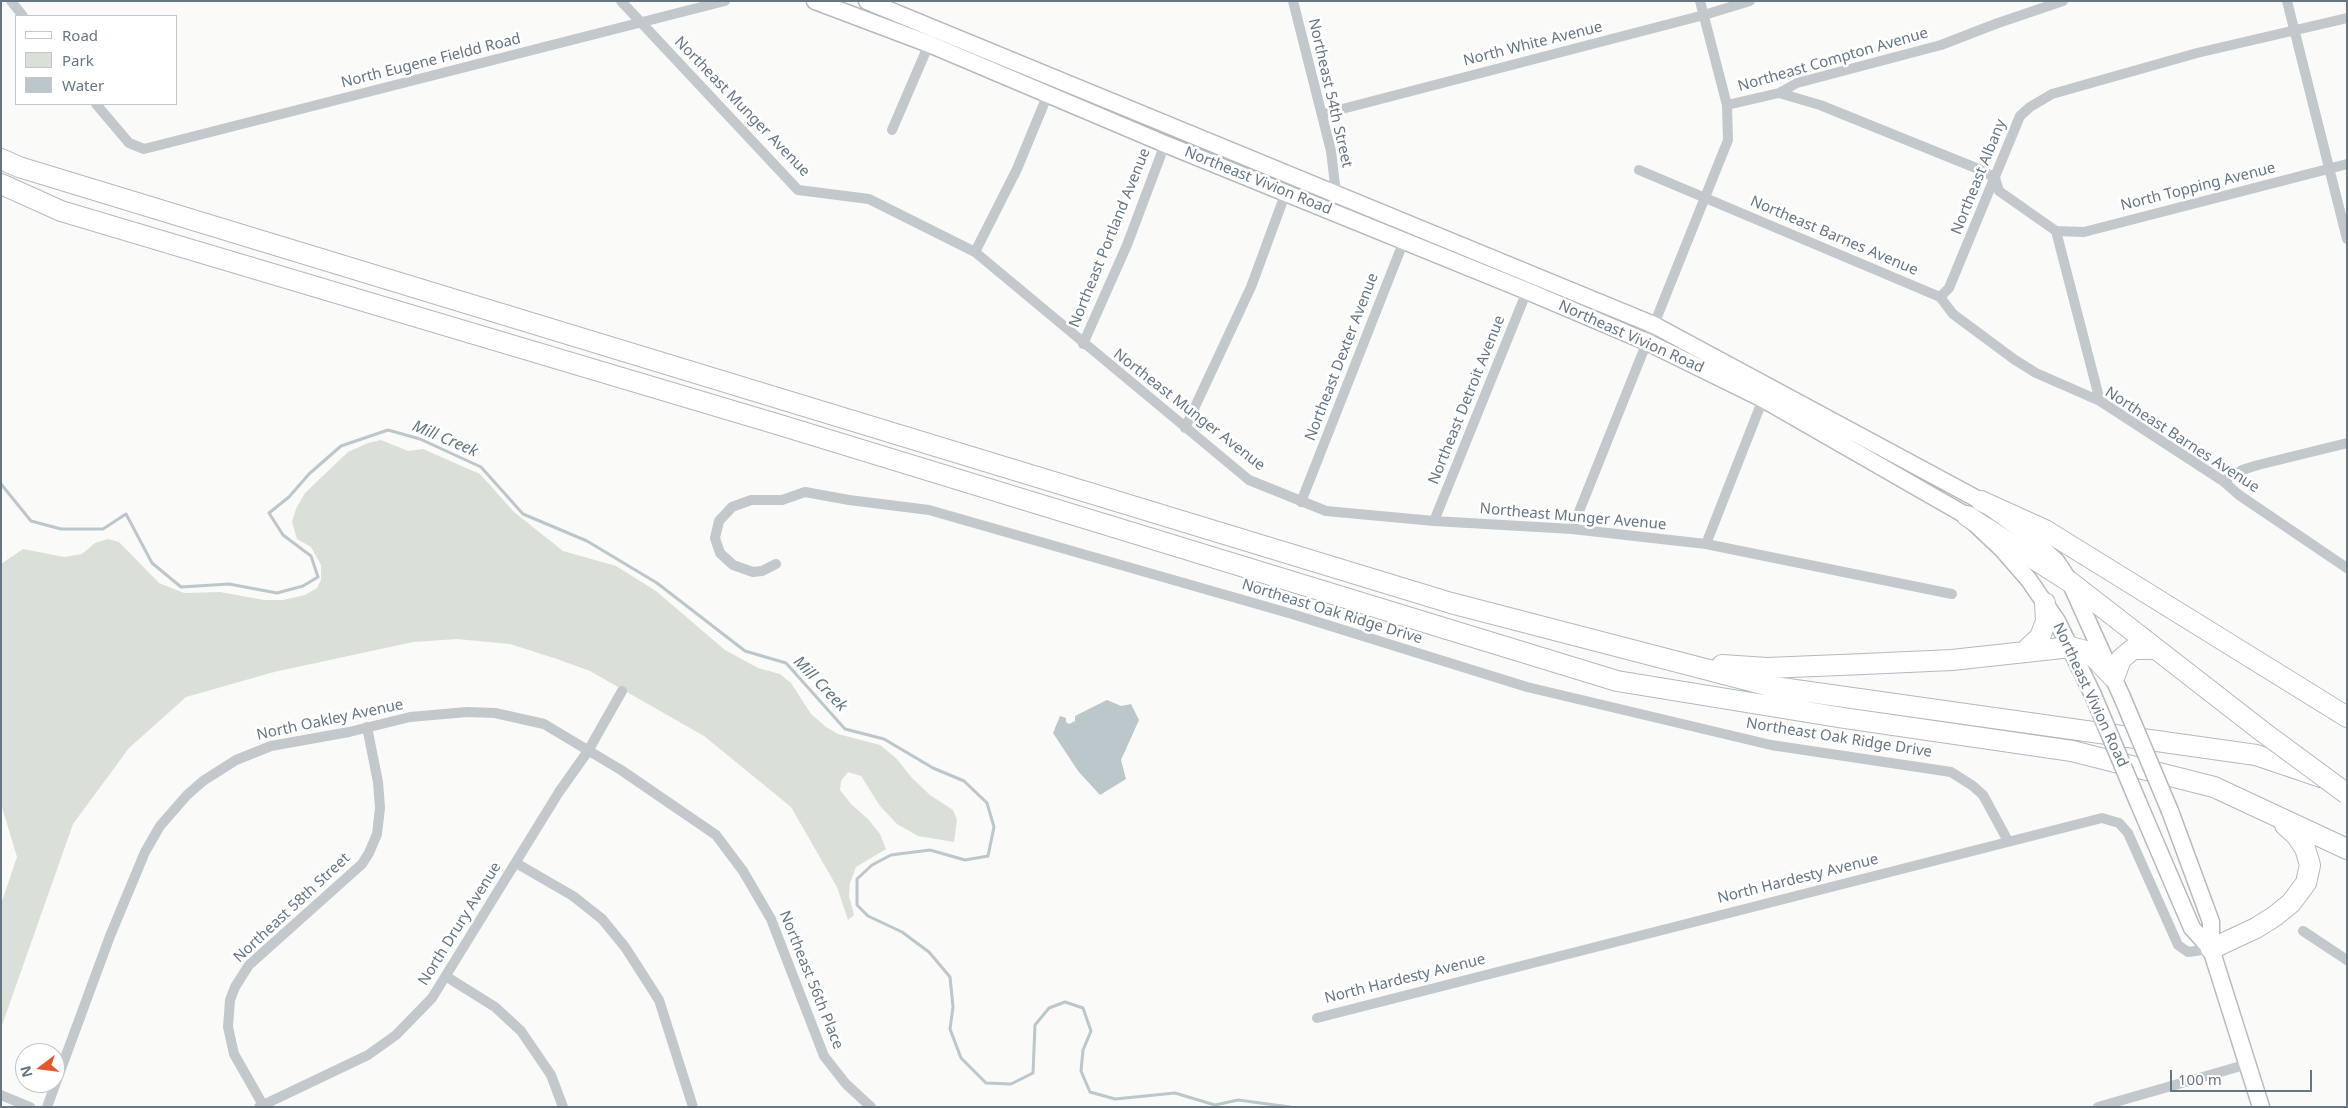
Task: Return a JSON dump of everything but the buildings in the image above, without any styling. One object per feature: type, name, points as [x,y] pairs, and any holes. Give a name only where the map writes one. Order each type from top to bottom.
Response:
[{"type":"highway","points":[[1,159],[19,168],[1442,600],[1774,687],[2256,755],[2347,785]]},
{"type":"highway","points":[[1,184],[61,211],[771,422],[1617,681],[1844,718],[2072,751],[2214,787],[2347,849]]},
{"type":"highway","points":[[1981,502],[2045,530],[2347,717]]},
{"type":"highway","points":[[1967,516],[2070,582],[2262,732],[2347,794]]},
{"type":"highway","points":[[2024,652],[2040,638],[2046,621],[2045,603]]},
{"type":"highway","points":[[1674,661],[1767,668],[1952,660],[2071,647],[2089,652],[2114,678],[2121,659],[2133,649],[2155,649]]},
{"type":"highway","points":[[2211,948],[2256,928],[2275,916],[2291,903],[2306,883],[2310,865],[2305,848],[2296,835],[2270,812]]},
{"type":"main road","name":"Northeast Vivion Road","points":[[815,1],[929,44],[1165,144],[1648,342],[1763,399],[1967,516],[2002,549],[2029,580],[2071,647],[2192,928],[2211,948]]},
{"type":"main road","name":"Northeast Vivion Road","points":[[867,1],[1654,325],[1981,502],[2028,534],[2056,561],[2070,582],[2114,678],[2170,811],[2211,922],[2211,948],[2261,1107]]},
{"type":"street","points":[[11,1],[22,15]]},
{"type":"street","name":"Northeast Munger Avenue","points":[[621,1],[748,139],[798,190],[869,199],[975,252],[1248,480],[1326,511],[1434,521],[1572,529],[1706,544],[1952,594]]},
{"type":"street","name":"North Eugene Fieldd Road","points":[[97,105],[129,144],[144,149],[725,1]]},
{"type":"street","name":"Northeast 54th Street","points":[[1293,1],[1323,114],[1331,151],[1336,193]]},
{"type":"street","points":[[1700,1],[1727,105]]},
{"type":"street","name":"North White Avenue","points":[[1323,114],[1704,15],[1750,1]]},
{"type":"street","name":"Northeast Compton Avenue","points":[[1572,529],[1728,140],[1727,105],[1779,93],[1797,84],[1941,45],[2063,1]]},
{"type":"street","points":[[2287,1],[2293,32],[2347,239]]},
{"type":"street","name":"Northeast Albany","points":[[1940,297],[1949,288],[2020,116],[2030,106],[2052,94],[2153,66],[2347,18]]},
{"type":"street","points":[[892,130],[929,44]]},
{"type":"street","points":[[1779,93],[1820,106],[1982,170],[1995,178],[2000,191],[2056,231],[2100,401]]},
{"type":"street","points":[[975,252],[1017,169],[1048,94]]},
{"type":"street","name":"Northeast Portland Avenue","points":[[1083,344],[1127,244],[1165,144]]},
{"type":"street","name":"North Topping Avenue","points":[[2056,231],[2084,232],[2347,164]]},
{"type":"street","name":"Northeast Barnes Avenue","points":[[1639,170],[1940,297],[1953,314],[1964,324],[2015,360],[2036,373],[2100,401],[2223,481],[2239,495],[2347,568]]},
{"type":"street","points":[[1185,428],[1251,287],[1286,192]]},
{"type":"street","name":"Northeast Dexter Avenue","points":[[1301,502],[1410,223]]},
{"type":"street","name":"Northeast Detroit Avenue","points":[[1434,521],[1527,291]]},
{"type":"street","points":[[1706,544],[1763,399]]},
{"type":"street","points":[[2223,481],[2242,470],[2347,442]]},
{"type":"street","name":"Northeast Oak Ridge Drive","points":[[776,564],[762,571],[753,572],[733,565],[720,553],[715,538],[719,521],[732,507],[751,500],[782,500],[806,492],[849,500],[929,510],[1268,607],[1527,687],[1771,745],[1951,772],[1983,795],[2008,841]]},
{"type":"street","name":"North Drury Avenue","points":[[262,1106],[346,1068],[382,1046],[415,1018],[447,977],[559,792],[588,751],[622,691]]},
{"type":"street","name":"North Oakley Avenue","points":[[47,1107],[110,936],[145,852],[173,810],[203,781],[228,764],[253,752],[289,742],[438,713],[495,713],[544,724],[588,751]]},
{"type":"street","name":"Northeast 58th Street","points":[[262,1106],[234,1054],[228,1027],[230,1000],[235,987],[249,965],[362,864],[369,853],[377,834],[380,808],[378,782],[367,728]]},
{"type":"street","name":"Northeast 56th Place","points":[[588,751],[621,770],[716,835],[748,879],[771,919],[824,1056],[846,1084],[871,1107]]},
{"type":"street","name":"North Hardesty Avenue","points":[[1317,1018],[2096,818],[2114,820],[2128,833],[2178,946],[2188,952],[2211,948]]},
{"type":"street","points":[[516,863],[573,896],[602,919],[625,946],[659,1000],[680,1061],[693,1107]]},
{"type":"street","points":[[2303,931],[2347,960]]},
{"type":"street","points":[[447,977],[494,1007],[521,1031],[552,1075],[562,1107]]},
{"type":"street","points":[[2098,1107],[2248,1064]]},
{"type":"street","points":[[1,1095],[30,1107]]},
{"type":"green space","points":[[381,440],[408,451],[423,449],[480,474],[514,512],[563,551],[616,566],[656,591],[725,650],[758,668],[780,674],[791,683],[811,714],[826,727],[838,734],[880,745],[897,759],[911,777],[930,795],[953,810],[957,820],[954,842],[918,836],[897,824],[880,806],[861,776],[848,772],[841,781],[840,790],[880,834],[886,849],[856,867],[850,883],[849,896],[854,915],[848,920],[837,887],[791,807],[704,736],[590,671],[557,659],[510,644],[457,639],[413,642],[274,672],[186,697],[129,748],[73,824],[1,1028],[1,904],[17,857],[1,804],[1,564],[23,549],[64,557],[82,554],[95,543],[108,539],[119,542],[159,583],[184,593],[220,592],[264,600],[283,600],[305,595],[317,588],[321,580],[321,565],[311,547],[297,539],[292,522],[296,509],[305,493],[348,452],[368,443]]},
{"type":"water","points":[[1107,700],[1121,706],[1131,704],[1139,720],[1121,760],[1126,779],[1100,795],[1078,771],[1053,733],[1060,716],[1066,718],[1066,722],[1069,724],[1075,721],[1075,716]]},
{"type":"waterway","name":"Mill Creek","points":[[1,484],[31,521],[61,529],[103,529],[126,514],[152,563],[181,587],[229,584],[277,593],[303,586],[318,577],[311,556],[283,535],[269,513],[289,497],[309,474],[341,446],[388,430],[420,439],[481,467],[523,514],[587,541],[657,583],[745,651],[786,663],[845,729],[884,739],[933,768],[964,781],[987,803],[994,827],[988,856],[965,860],[930,850],[891,855],[872,865],[857,879],[857,905],[868,916],[902,932],[929,952],[950,977],[953,1007],[950,1029],[961,1058],[986,1083],[1011,1084],[1033,1073],[1035,1025],[1049,1008],[1065,1002],[1083,1008],[1091,1031],[1083,1050],[1081,1071],[1090,1092],[1115,1099],[1175,1093],[1215,1105],[1238,1100],[1290,1107]]}]
